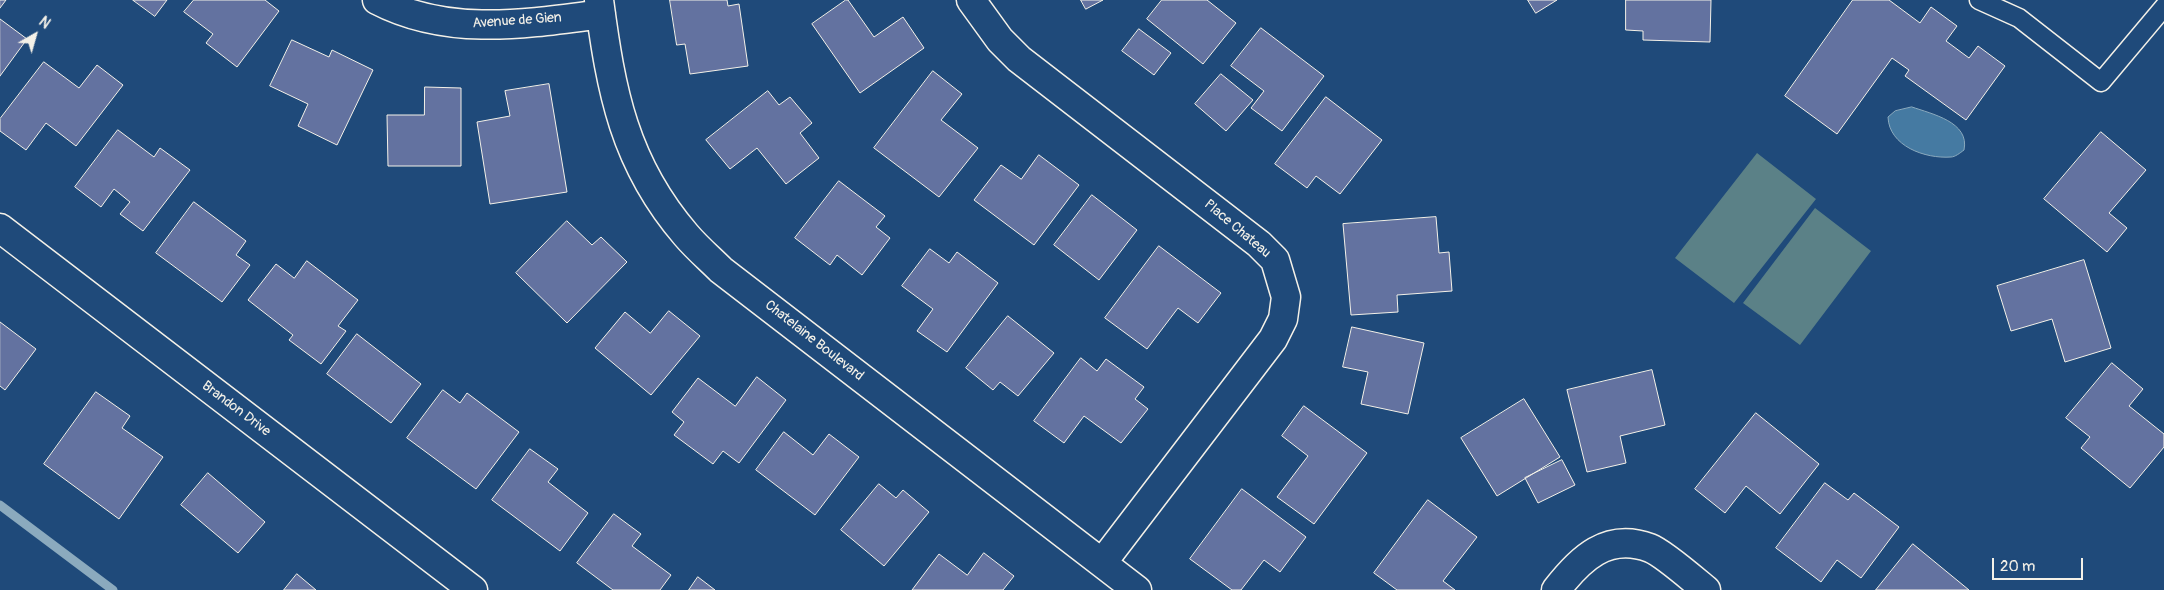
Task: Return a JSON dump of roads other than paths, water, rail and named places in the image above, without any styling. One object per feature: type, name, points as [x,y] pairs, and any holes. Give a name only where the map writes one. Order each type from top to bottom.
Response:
[{"type":"street","name":"Avenue de Gien","points":[[377,0],[389,6],[429,19],[470,26],[513,25],[600,7]]},
{"type":"street","name":"Place Chateau","points":[[971,0],[1000,40],[1019,59],[1259,244],[1275,260],[1286,297],[1283,319],[1273,339],[1102,563]]},
{"type":"street","name":"Chatelaine Boulevard","points":[[600,7],[607,59],[617,107],[634,153],[657,196],[686,236],[721,270],[1137,590]]},
{"type":"street","name":"Brandon Drive","points":[[0,228],[473,590]]},
{"type":"street","points":[[1556,590],[1570,571],[1587,555],[1608,546],[1630,544],[1652,548],[1706,590]]},
{"type":"lane","points":[[1979,0],[2019,18],[2101,82],[2164,6],[2159,0]]},
{"type":"water","points":[[1912,107],[1939,116],[1955,126],[1961,132],[1964,140],[1964,150],[1953,157],[1930,156],[1910,149],[1902,143],[1890,127],[1888,117],[1895,111]]},
{"type":"waterway","points":[[0,505],[113,590]]}]
